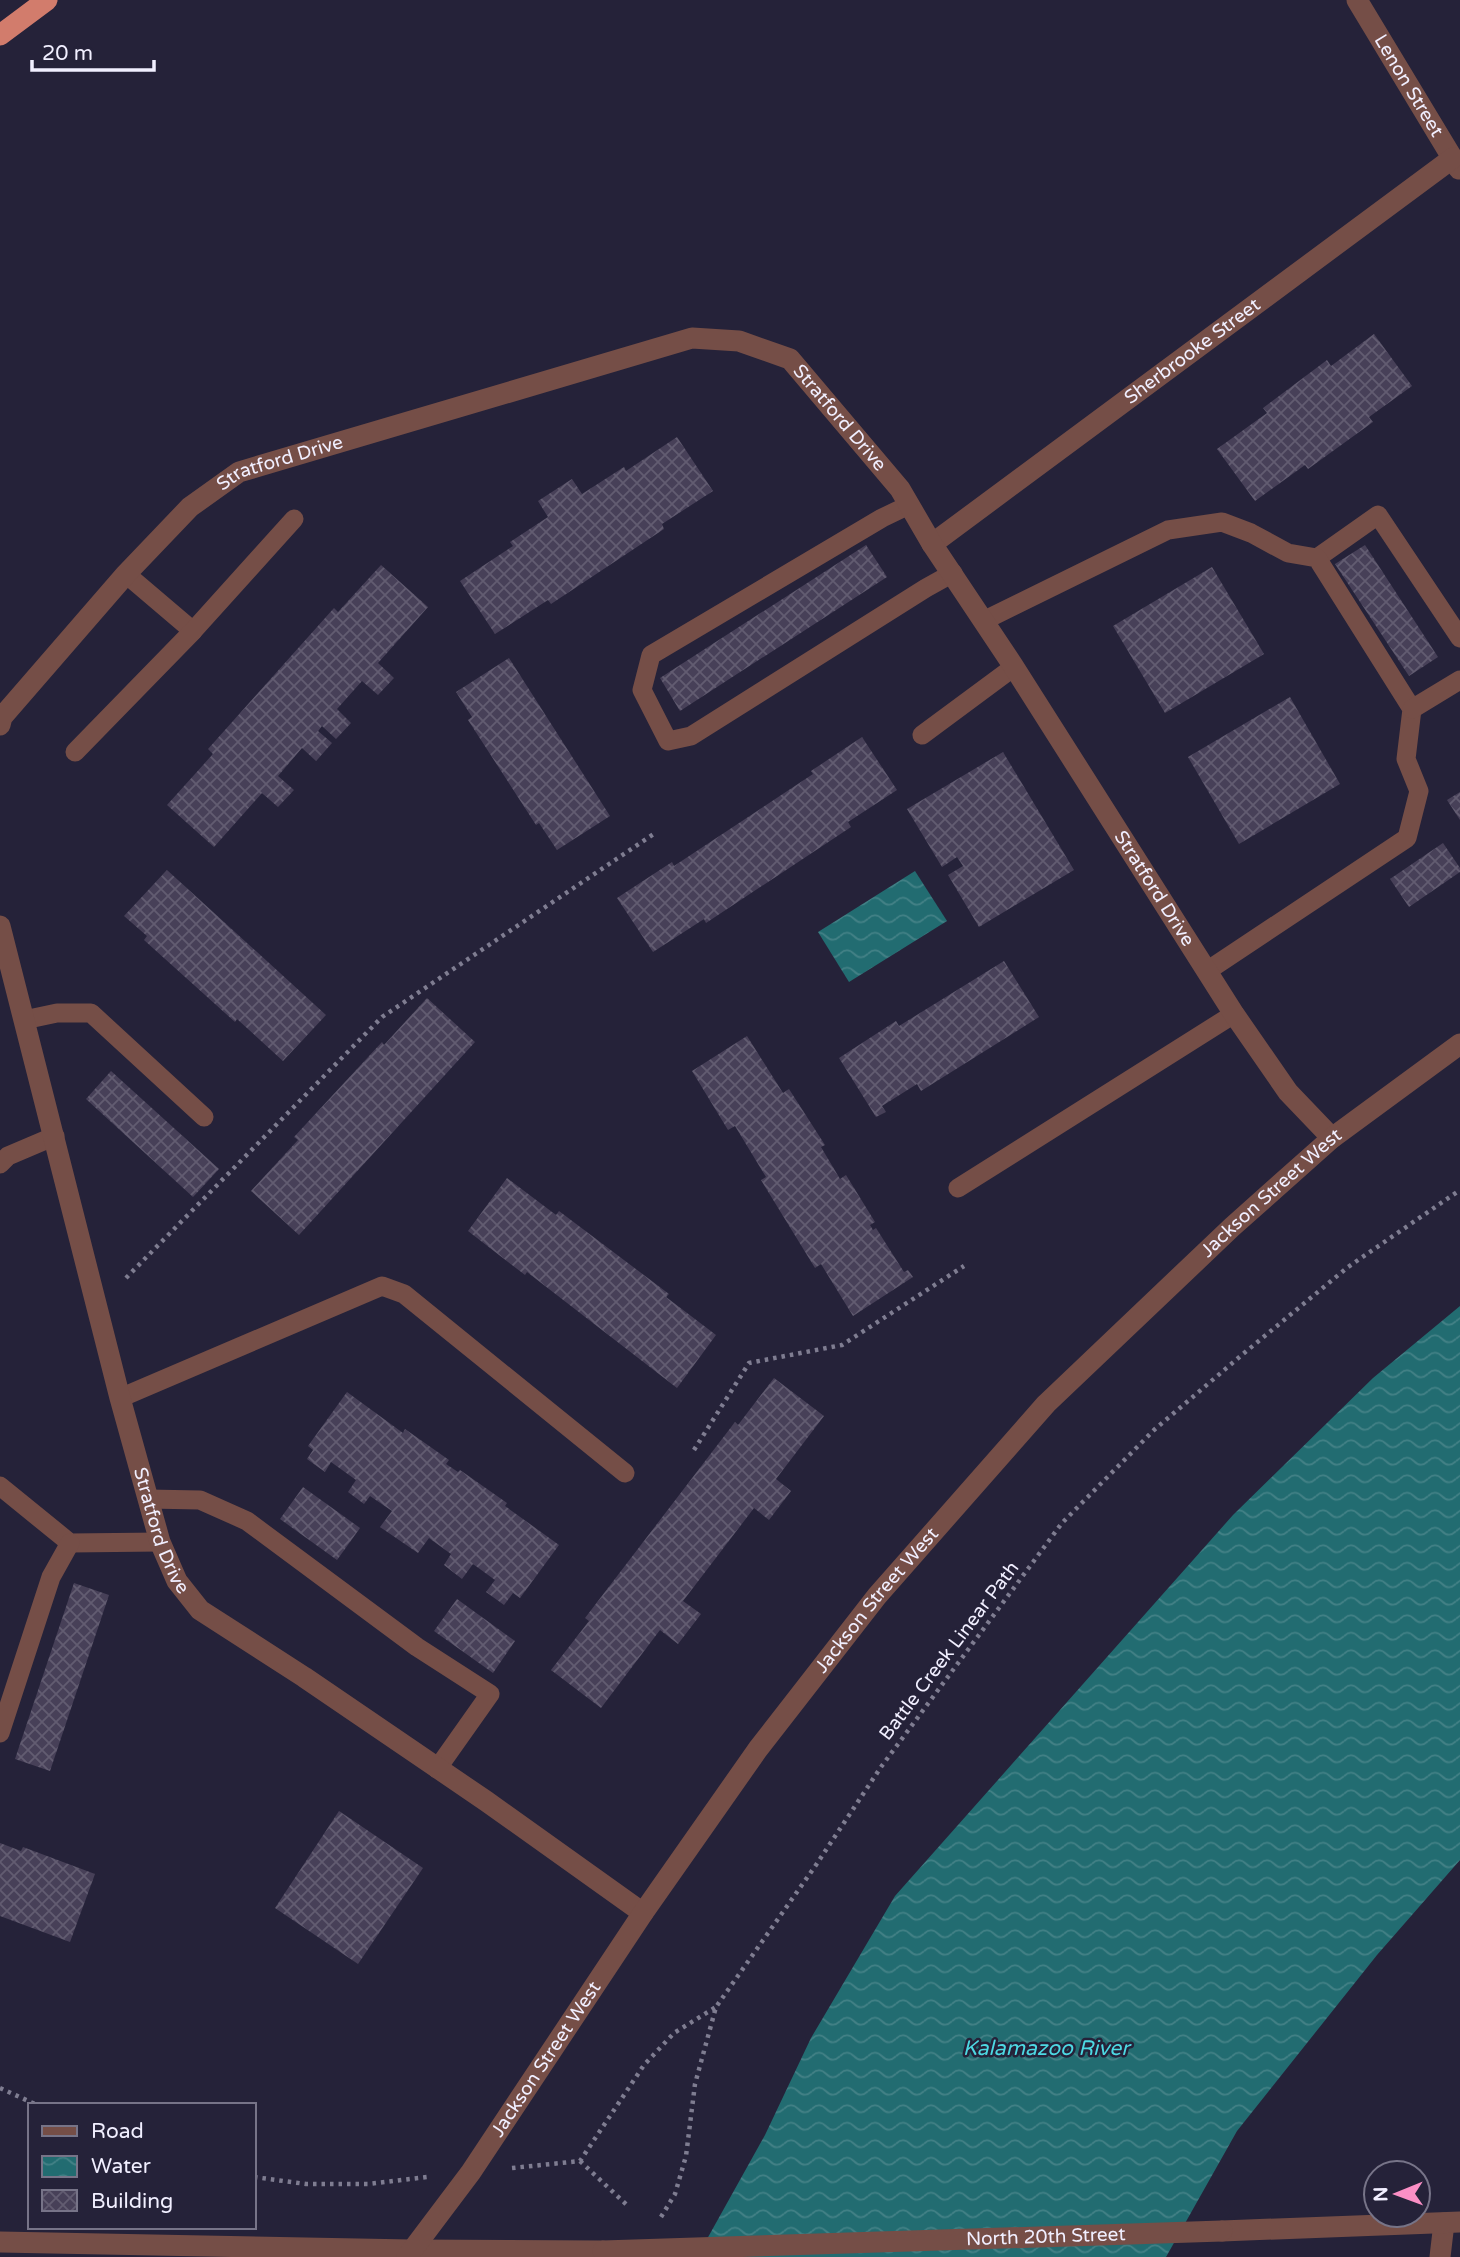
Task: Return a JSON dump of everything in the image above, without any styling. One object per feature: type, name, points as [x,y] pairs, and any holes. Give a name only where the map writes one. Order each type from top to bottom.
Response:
[{"type":"highway","points":[[3,27],[47,0]]},
{"type":"street","name":"Lenon Street","points":[[1357,0],[1456,164]]},
{"type":"street","name":"Sherbrooke Street","points":[[932,544],[1456,164]]},
{"type":"street","name":"Stratford Drive","points":[[0,725],[2,717],[126,574],[190,507],[239,472],[692,338],[739,341],[790,359],[900,489],[932,544],[1014,667],[1234,1014],[1288,1092],[1332,1138]]},
{"type":"street","name":"Stratford Drive","points":[[0,926],[148,1499],[160,1542],[177,1581],[200,1610],[303,1677],[643,1913]]},
{"type":"street","name":"Jackson Street West","points":[[409,2254],[471,2172],[643,1913],[758,1749],[869,1607],[1046,1404],[1232,1227],[1332,1138],[1460,1044]]},
{"type":"street","name":"North 20th Street","points":[[0,2242],[409,2254],[603,2251],[1452,2223]]},
{"type":"street","points":[[1440,2257],[1452,2223]]},
{"type":"lane","points":[[909,505],[882,518],[651,655],[642,690],[668,741],[691,736],[953,573]]},
{"type":"lane","points":[[983,621],[1168,530],[1222,522],[1251,533],[1289,554],[1317,558],[1378,515],[1460,638]]},
{"type":"lane","points":[[75,752],[193,631],[294,519]]},
{"type":"lane","points":[[1207,971],[1407,838],[1419,791],[1406,759],[1412,709],[1317,558]]},
{"type":"lane","points":[[126,574],[193,631]]},
{"type":"lane","points":[[922,735],[1014,667]]},
{"type":"lane","points":[[1412,709],[1460,680]]},
{"type":"lane","points":[[24,1020],[57,1013],[91,1013],[204,1117]]},
{"type":"lane","points":[[958,1188],[1234,1014]]},
{"type":"lane","points":[[0,1164],[8,1156],[55,1136]]},
{"type":"lane","points":[[121,1398],[382,1286],[404,1294],[625,1473]]},
{"type":"lane","points":[[0,1486],[70,1543],[160,1542]]},
{"type":"lane","points":[[148,1499],[200,1500],[247,1521],[417,1647],[490,1694],[437,1769]]},
{"type":"lane","points":[[0,1732],[51,1577],[70,1543]]},
{"type":"path","points":[[126,1278],[382,1017],[655,833]]},
{"type":"path","name":"Battle Creek Linear Path","points":[[656,2225],[675,2194],[686,2156],[695,2084],[716,2007],[881,1767],[1062,1523],[1154,1430],[1243,1354],[1348,1267],[1460,1190]]},
{"type":"path","points":[[694,1450],[749,1363],[842,1345],[964,1266]]},
{"type":"path","points":[[0,2088],[33,2103]]},
{"type":"path","points":[[580,2161],[629,2207]]},
{"type":"water","points":[[915,871],[947,921],[849,982],[818,932]]},
{"type":"water","name":"Kalamazoo River","points":[[1460,1306],[1460,1860],[1377,1955],[1237,2131],[1166,2257],[697,2257],[765,2135],[811,2038],[895,1896],[1233,1515],[1373,1378]]},
{"type":"building","points":[[1374,334],[1412,386],[1369,417],[1373,422],[1308,469],[1305,465],[1255,501],[1217,449],[1267,413],[1263,408],[1327,360],[1331,366]]},
{"type":"building","points":[[677,437],[713,491],[662,524],[664,529],[551,604],[548,600],[495,634],[460,581],[513,546],[510,542],[548,517],[538,501],[572,479],[582,494],[624,467],[626,471]]},
{"type":"building","points":[[866,545],[887,577],[680,711],[660,678]]},
{"type":"building","points":[[1365,545],[1438,657],[1409,676],[1335,564]]},
{"type":"building","points":[[381,565],[428,607],[378,663],[394,678],[378,695],[362,681],[337,709],[351,723],[336,739],[322,726],[318,731],[332,743],[316,761],[302,748],[278,776],[294,790],[278,807],[262,793],[214,847],[167,805],[213,754],[208,749],[334,608],[338,612]]},
{"type":"building","points":[[1212,567],[1264,654],[1165,713],[1113,626]]},
{"type":"building","points":[[509,658],[610,816],[557,850],[539,823],[536,825],[468,720],[472,717],[456,692]]},
{"type":"building","points":[[1290,697],[1340,784],[1239,844],[1188,757]]},
{"type":"building","points":[[862,737],[897,790],[848,822],[851,827],[706,923],[704,919],[653,952],[617,898],[672,862],[674,866],[813,774],[811,771]]},
{"type":"building","points":[[1003,752],[1074,870],[979,927],[948,875],[963,866],[957,857],[942,867],[907,809]]},
{"type":"building","points":[[1460,792],[1460,820],[1447,800]]},
{"type":"building","points":[[1443,843],[1460,872],[1409,907],[1390,879]]},
{"type":"building","points":[[167,870],[326,1015],[283,1061],[144,940],[147,936],[124,916]]},
{"type":"building","points":[[1004,961],[1039,1017],[921,1091],[917,1084],[882,1106],[886,1112],[876,1117],[839,1058],[896,1021],[899,1026]]},
{"type":"building","points":[[427,998],[475,1042],[299,1235],[251,1191],[298,1140],[294,1137]]},
{"type":"building","points":[[747,1036],[783,1093],[789,1089],[825,1145],[821,1147],[840,1179],[846,1175],[875,1222],[870,1225],[873,1230],[876,1228],[904,1272],[908,1270],[913,1277],[853,1316],[821,1264],[815,1268],[761,1180],[766,1177],[735,1126],[728,1130],[692,1071]]},
{"type":"building","points":[[111,1071],[219,1169],[193,1197],[86,1099]]},
{"type":"building","points":[[507,1178],[556,1215],[559,1211],[669,1294],[666,1297],[716,1335],[677,1388],[527,1272],[525,1275],[468,1231]]},
{"type":"building","points":[[774,1378],[824,1416],[776,1479],[791,1491],[769,1520],[754,1508],[683,1601],[701,1614],[678,1644],[660,1630],[601,1708],[551,1670],[589,1621],[585,1618],[735,1422],[738,1425]]},
{"type":"building","points":[[347,1392],[403,1433],[405,1429],[449,1460],[446,1464],[458,1472],[460,1470],[507,1503],[505,1506],[559,1545],[520,1598],[513,1593],[504,1605],[486,1592],[495,1580],[473,1564],[462,1579],[444,1565],[451,1554],[429,1538],[418,1553],[380,1527],[392,1511],[370,1496],[364,1504],[348,1492],[356,1480],[331,1462],[325,1472],[307,1459],[313,1450],[308,1446]]},
{"type":"building","points":[[303,1487],[360,1528],[337,1560],[280,1519]]},
{"type":"building","points":[[74,1583],[109,1595],[50,1771],[15,1759]]},
{"type":"building","points":[[457,1599],[515,1641],[493,1673],[434,1631]]},
{"type":"building","points":[[339,1811],[423,1868],[358,1964],[275,1908]]},
{"type":"building","points":[[0,1843],[21,1851],[23,1847],[95,1874],[70,1942],[0,1916]]}]
